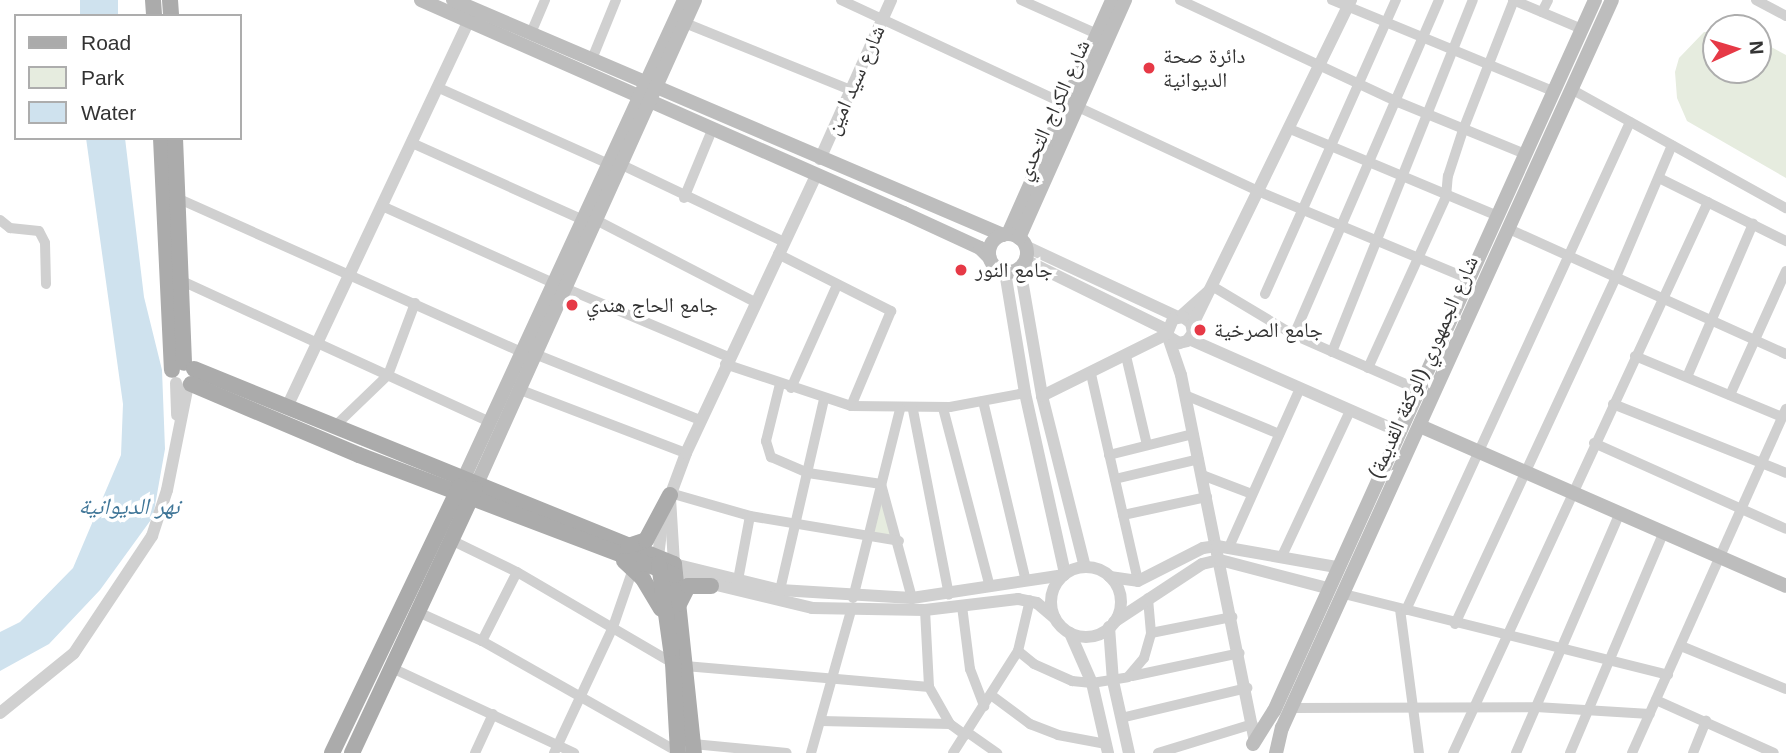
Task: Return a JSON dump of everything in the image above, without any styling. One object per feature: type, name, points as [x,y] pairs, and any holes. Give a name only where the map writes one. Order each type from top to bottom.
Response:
[{"type":"main road","points":[[421,0],[467,6],[820,159],[1015,250]]},
{"type":"main road","points":[[352,753],[451,540],[490,422],[528,353],[645,101],[684,0]]},
{"type":"main road","points":[[652,85],[695,0]]},
{"type":"main road","points":[[1071,105],[1112,0]]},
{"type":"main road","name":"شارع الكراج التحدي","points":[[989,257],[990,245],[1015,250],[1071,105],[1125,0]]},
{"type":"main road","name":"شارع الجمهوري (الوكفة القديمة)","points":[[1253,745],[1274,711],[1336,567],[1595,0]]},
{"type":"main road","name":"شارع الجمهوري (الوكفة القديمة)","points":[[1276,753],[1291,708],[1612,0]]},
{"type":"main road","points":[[467,6],[645,101],[980,247],[989,257],[1015,250]]},
{"type":"main road","points":[[160,140],[184,376]]},
{"type":"main road","points":[[175,140],[177,198],[174,259],[182,281],[184,376]]},
{"type":"main road","points":[[332,753],[518,389],[528,353]]},
{"type":"main road","points":[[1425,372],[1441,379]]},
{"type":"main road","points":[[184,376],[287,407],[467,489]]},
{"type":"main road","points":[[184,376],[666,567]]},
{"type":"main road","points":[[1420,426],[1571,495],[1664,532],[1786,586]]},
{"type":"main road","points":[[1390,450],[1405,458]]},
{"type":"main road","points":[[620,550],[646,540],[670,494]]},
{"type":"main road","points":[[620,550],[635,566],[658,603],[679,665]]},
{"type":"main road","points":[[635,566],[666,567]]},
{"type":"main road","points":[[666,567],[678,610],[679,665],[686,751]]},
{"type":"main road","points":[[666,567],[668,629]]},
{"type":"main road","points":[[678,610],[688,586],[711,586]]},
{"type":"main road","points":[[1253,745],[1268,741],[1276,753]]},
{"type":"street","points":[[531,33],[545,0]]},
{"type":"street","points":[[592,59],[616,0]]},
{"type":"street","points":[[841,0],[1260,192],[1467,278]]},
{"type":"street","name":"شارع سيد امين","points":[[820,159],[891,0]]},
{"type":"street","points":[[1021,0],[1097,34]]},
{"type":"street","points":[[1180,0],[1321,66],[1360,80],[1398,102],[1525,154]]},
{"type":"street","points":[[1332,0],[1349,3],[1386,23],[1555,92]]},
{"type":"street","points":[[1265,293],[1396,0]]},
{"type":"street","points":[[1294,335],[1398,102],[1439,0]]},
{"type":"street","points":[[1332,352],[1472,0]]},
{"type":"street","points":[[1368,368],[1446,197],[1448,176],[1463,130],[1513,0],[1582,29]]},
{"type":"street","points":[[1542,12],[1548,0]]},
{"type":"street","points":[[1756,0],[1786,16]]},
{"type":"street","points":[[1181,375],[1192,326],[1260,192],[1349,3]]},
{"type":"street","points":[[287,407],[439,88],[467,6]]},
{"type":"street","points":[[685,23],[851,90]]},
{"type":"street","points":[[439,88],[615,164],[684,198],[781,248],[837,285],[891,311],[851,406]]},
{"type":"street","points":[[1571,89],[1786,208]]},
{"type":"street","points":[[1419,753],[1403,610],[1479,454],[1630,122]]},
{"type":"street","points":[[684,198],[712,130]]},
{"type":"street","points":[[1290,130],[1446,197],[1496,215]]},
{"type":"street","points":[[412,143],[589,220],[755,302]]},
{"type":"street","points":[[1455,624],[1616,277],[1672,145]]},
{"type":"street","points":[[666,567],[670,494],[726,361],[816,174]]},
{"type":"street","points":[[1659,178],[1786,241]]},
{"type":"street","points":[[177,198],[528,353],[700,420]]},
{"type":"street","points":[[1453,753],[1594,443],[1708,202]]},
{"type":"street","points":[[382,206],[726,361],[824,400],[851,406],[913,410],[943,408],[1025,393]]},
{"type":"street","points":[[0,220],[10,228],[39,231],[45,243],[46,284]]},
{"type":"street","points":[[1687,377],[1753,224]]},
{"type":"street","points":[[1509,229],[1786,354]]},
{"type":"street","points":[[1015,250],[1179,317],[1192,326]]},
{"type":"street","points":[[1015,250],[1168,334],[1179,344],[1188,340],[1398,431]]},
{"type":"street","points":[[1015,250],[1025,393],[1065,574],[1051,597],[1055,618]]},
{"type":"street","points":[[1015,250],[1042,396],[1085,567]]},
{"type":"street","points":[[1730,395],[1786,271]]},
{"type":"street","points":[[182,281],[490,422]]},
{"type":"street","points":[[837,285],[785,386],[767,450],[777,463],[808,473],[881,484]]},
{"type":"street","points":[[1042,396],[1168,334],[1179,317],[1210,288]]},
{"type":"street","points":[[1210,288],[1294,335],[1417,389]]},
{"type":"street","points":[[334,427],[388,375],[415,303]]},
{"type":"street","points":[[1168,334],[1181,375],[1207,497],[1223,546]]},
{"type":"street","points":[[1126,356],[1147,445]]},
{"type":"street","points":[[1632,753],[1784,413],[1730,395],[1636,356]]},
{"type":"street","points":[[1091,374],[1138,581]]},
{"type":"street","points":[[0,713],[74,653],[144,549],[163,507],[184,376]]},
{"type":"street","points":[[1253,745],[1253,724],[1247,688],[1220,560],[1223,546],[1252,494],[1300,388]]},
{"type":"street","points":[[518,389],[686,453]]},
{"type":"street","points":[[1185,395],[1279,435]]},
{"type":"street","points":[[780,590],[824,400]]},
{"type":"street","points":[[983,401],[1026,581]]},
{"type":"street","points":[[1613,404],[1786,473]]},
{"type":"street","points":[[943,408],[990,587]]},
{"type":"street","points":[[811,753],[833,682],[900,409]]},
{"type":"street","points":[[913,410],[950,594]]},
{"type":"street","points":[[1282,556],[1350,411]]},
{"type":"street","points":[[1109,454],[1193,434]]},
{"type":"street","points":[[1594,443],[1786,529]]},
{"type":"street","points":[[1115,479],[1199,459]]},
{"type":"street","points":[[1202,475],[1252,494]]},
{"type":"street","points":[[881,484],[899,541],[912,598]]},
{"type":"street","points":[[670,494],[750,516],[899,541]]},
{"type":"street","points":[[1123,515],[1207,497]]},
{"type":"street","points":[[1516,753],[1619,515]]},
{"type":"street","points":[[738,580],[750,516]]},
{"type":"street","points":[[1570,753],[1664,532]]},
{"type":"street","points":[[451,540],[517,572],[679,665],[833,682],[929,687]]},
{"type":"street","points":[[666,567],[852,605],[950,594],[1065,574],[1085,567],[1110,577],[1138,581],[1203,548],[1223,546],[1336,567]]},
{"type":"street","points":[[1070,632],[1091,636],[1112,625],[1148,598],[1202,564],[1220,560],[1327,588]]},
{"type":"street","points":[[556,749],[613,626],[635,566]]},
{"type":"street","points":[[666,567],[711,586],[776,603],[925,610],[1030,600],[1070,632],[1092,684],[1107,749],[1030,724],[991,695]]},
{"type":"street","points":[[482,641],[517,572]]},
{"type":"street","points":[[1110,577],[1120,602],[1112,625],[1113,681],[1129,753]]},
{"type":"street","points":[[1344,594],[1455,624],[1668,675]]},
{"type":"street","points":[[1128,677],[1144,657],[1151,633],[1148,598]]},
{"type":"street","points":[[953,753],[1018,651],[1030,600]]},
{"type":"street","points":[[962,606],[970,669],[984,706]]},
{"type":"street","points":[[925,610],[929,687],[950,724]]},
{"type":"street","points":[[418,612],[482,641],[686,751],[787,753]]},
{"type":"street","points":[[1151,633],[1232,617]]},
{"type":"street","points":[[1681,646],[1786,689]]},
{"type":"street","points":[[1018,651],[1052,674],[1092,684],[1240,653]]},
{"type":"street","points":[[393,668],[493,714],[556,749],[574,753]]},
{"type":"street","points":[[1121,718],[1247,688]]},
{"type":"street","points":[[1656,700],[1706,720],[1772,753]]},
{"type":"street","points":[[1291,708],[1536,707],[1650,714]]},
{"type":"street","points":[[475,753],[493,714]]},
{"type":"street","points":[[1693,753],[1706,720]]},
{"type":"street","points":[[821,721],[950,724],[997,753]]},
{"type":"street","points":[[1158,753],[1179,750],[1253,724]]},
{"type":"green space","points":[[1702,34],[1702,84],[1772,84],[1772,48],[1786,55],[1786,178],[1687,121],[1677,98],[1675,72],[1679,58]]},
{"type":"green space","points":[[881,494],[893,537],[872,532]]},
{"type":"water","points":[[80,0],[118,0],[118,14],[80,14]]},
{"type":"water","name":"نهر الديوانية","points":[[86,140],[125,140],[144,297],[162,370],[165,449],[153,517],[100,590],[49,644],[0,671],[0,632],[20,622],[73,568],[121,455],[123,404]]},
{"type":"place","name":"دائرة صحة الديوانية","points":[[1149,68]]},
{"type":"place","name":"جامع النور","points":[[961,270]]},
{"type":"place","name":"جامع الحاج هندي","points":[[572,305]]},
{"type":"place","name":"جامع الصرخية","points":[[1200,330]]}]
